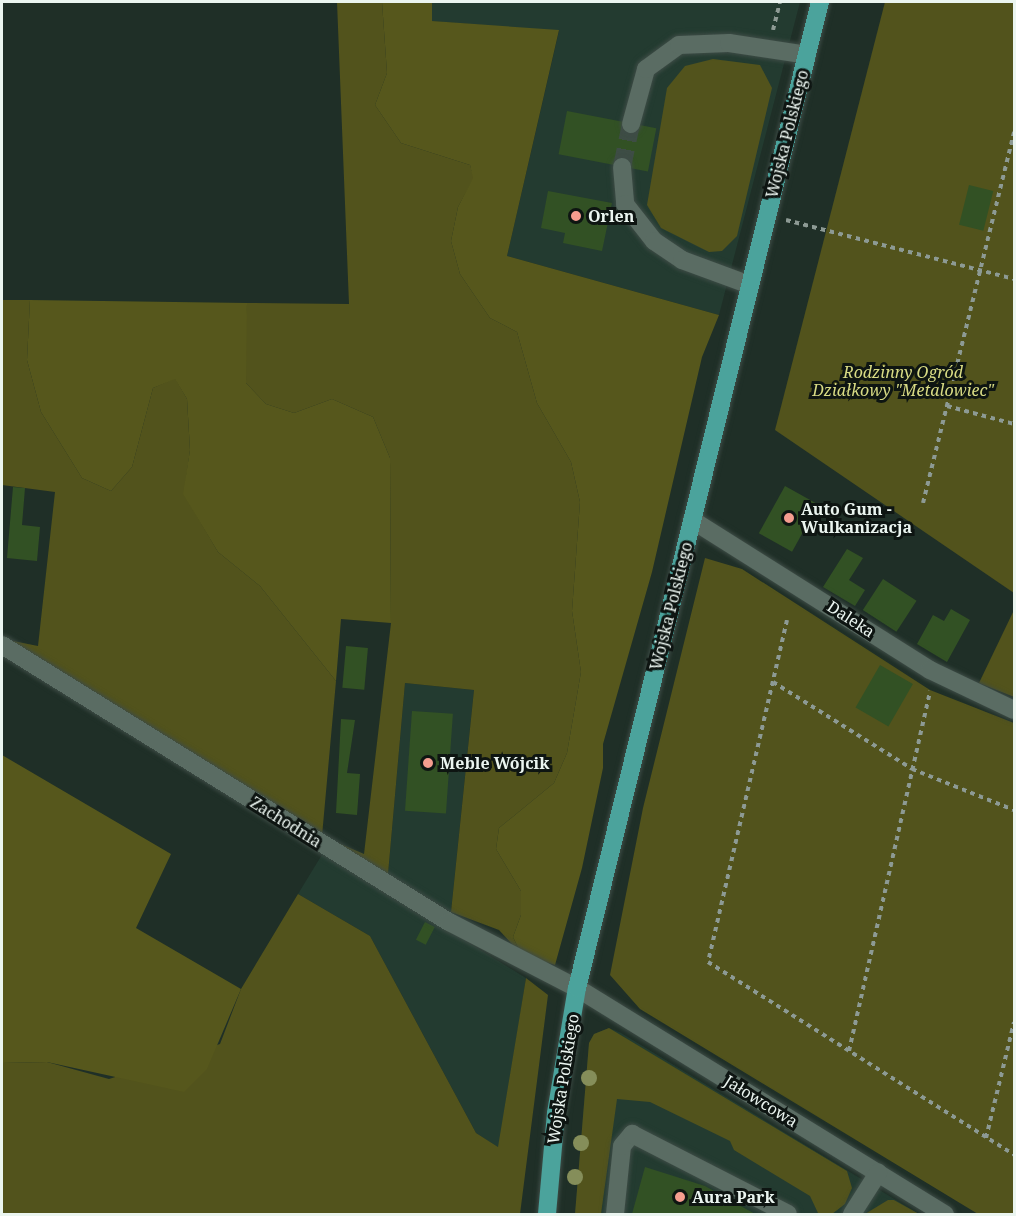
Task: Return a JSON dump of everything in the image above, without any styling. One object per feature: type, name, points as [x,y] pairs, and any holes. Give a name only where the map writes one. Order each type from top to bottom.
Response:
[{"type":"main road","name":"Wojska Polskiego","points":[[547,1215],[556,1113],[577,988],[820,2]]},
{"type":"street","points":[[631,124],[642,76],[662,54],[702,43],[769,46],[807,55]]},
{"type":"street","points":[[622,167],[621,196],[654,241],[681,260],[750,285]]},
{"type":"street","name":"Daleka","points":[[692,520],[934,672],[1014,710]]},
{"type":"street","name":"Zachodnia","points":[[2,645],[449,922],[577,988]]},
{"type":"street","name":"Jałowcowa","points":[[577,988],[945,1215]]},
{"type":"street","points":[[615,1215],[622,1146],[632,1134],[788,1215]]},
{"type":"street","points":[[852,1215],[878,1173]]},
{"type":"path","points":[[769,46],[780,2]]},
{"type":"path","points":[[923,503],[1014,132]]},
{"type":"path","points":[[767,215],[1014,279]]},
{"type":"path","points":[[947,406],[1014,424]]},
{"type":"path","points":[[787,620],[708,962],[1014,1155]]},
{"type":"path","points":[[849,1051],[934,672]]},
{"type":"path","points":[[773,682],[912,769],[1014,810]]},
{"type":"path","points":[[986,1137],[1014,1022]]},
{"type":"shaded area","points":[[382,2],[432,2],[432,21],[559,30],[507,256],[719,315],[702,357],[652,572],[603,744],[603,768],[582,868],[555,965],[521,954],[513,937],[521,915],[521,891],[496,849],[499,828],[554,783],[567,753],[581,672],[572,611],[580,502],[571,462],[537,403],[517,332],[490,318],[460,274],[451,241],[458,207],[473,178],[470,165],[401,143],[375,105],[387,73]]},
{"type":"shaded area","points":[[432,2],[800,2],[719,315],[507,256],[559,31],[431,21]]},
{"type":"shaded area","points":[[30,300],[247,303],[246,383],[266,404],[294,413],[332,399],[373,417],[390,458],[391,623],[341,619],[336,681],[260,586],[218,552],[183,494],[190,450],[187,399],[175,379],[153,388],[132,467],[111,491],[82,478],[41,412],[27,360]]},
{"type":"shaded area","points":[[405,683],[474,690],[451,912],[388,874]]},
{"type":"shaded area","points":[[2,755],[171,854],[136,928],[241,989],[207,1069],[184,1092],[47,1062],[2,1063]]},
{"type":"shaded area","points":[[323,853],[526,978],[499,1148],[476,1133],[370,936],[298,894]]},
{"type":"shaded area","points":[[609,1028],[621,1033],[919,1214],[575,1214],[589,1043],[594,1034]]},
{"type":"green space","points":[[337,2],[382,2],[387,73],[375,105],[401,143],[470,165],[474,178],[458,207],[451,241],[460,274],[490,318],[517,332],[537,403],[571,462],[580,502],[572,611],[581,672],[567,753],[554,783],[499,828],[496,849],[521,891],[521,915],[513,937],[521,954],[499,930],[451,912],[474,690],[405,683],[388,874],[322,836],[364,854],[391,623],[390,458],[373,417],[332,399],[294,413],[266,404],[246,383],[244,339],[247,303],[349,304]]},
{"type":"green space","name":"Rodzinny Ogród Działkowy \"Metalowiec\"","points":[[885,2],[1014,2],[1014,593],[775,430]]},
{"type":"green space","points":[[713,59],[760,65],[772,88],[737,236],[722,251],[709,252],[661,228],[647,205],[667,88],[685,66]]},
{"type":"green space","points":[[2,300],[30,300],[27,360],[41,412],[82,478],[111,491],[132,467],[153,388],[175,378],[187,399],[190,450],[184,494],[218,552],[260,586],[336,681],[322,836],[3,639],[38,646],[55,492],[2,485]]},
{"type":"green space","points":[[705,558],[742,569],[930,690],[1014,723],[1014,1214],[978,1214],[640,1009],[610,975],[643,808]]},
{"type":"green space","points":[[1014,610],[1014,697],[979,683]]},
{"type":"green space","points":[[298,894],[370,936],[476,1133],[498,1147],[526,978],[548,995],[520,1214],[2,1214],[2,1063],[47,1062],[109,1079],[220,1044],[241,989]]},
{"type":"green space","points":[[609,1028],[847,1171],[852,1188],[845,1204],[832,1214],[818,1213],[810,1196],[734,1150],[730,1141],[650,1102],[617,1099],[601,1214],[575,1214],[589,1043],[594,1034]]},
{"type":"green space","points":[[888,1200],[894,1200],[919,1214],[865,1214]]},
{"type":"building","points":[[567,111],[656,128],[648,172],[559,154]]},
{"type":"building","points":[[969,185],[993,191],[983,231],[959,225]]},
{"type":"building","name":"Orlen","points":[[548,191],[612,203],[602,251],[563,243],[565,233],[541,228]]},
{"type":"building","name":"Auto Gum - Wulkanizacja","points":[[785,486],[818,504],[792,552],[759,533]]},
{"type":"building","points":[[13,487],[25,488],[22,525],[40,527],[37,561],[7,558]]},
{"type":"building","points":[[847,549],[863,558],[849,580],[865,590],[855,606],[823,587]]},
{"type":"building","points":[[883,579],[917,601],[896,632],[863,610]]},
{"type":"building","points":[[951,609],[970,620],[947,662],[917,644],[933,615],[944,621]]},
{"type":"building","points":[[346,646],[368,648],[364,690],[342,688]]},
{"type":"building","points":[[880,665],[913,684],[888,726],[856,707]]},
{"type":"building","name":"Meble Wójcik","points":[[412,711],[453,714],[446,814],[405,811]]},
{"type":"building","points":[[341,719],[355,720],[347,773],[360,774],[357,815],[336,813]]},
{"type":"building","points":[[425,922],[435,927],[426,945],[416,940]]},
{"type":"building","name":"Aura Park","points":[[645,1167],[705,1186],[755,1214],[632,1214]]},
{"type":"tunnel","points":[[622,167],[631,124]]},
{"type":"place","name":"Orlen","points":[[576,216]]},
{"type":"place","name":"Auto Gum - Wulkanizacja","points":[[789,518]]},
{"type":"place","name":"Meble Wójcik","points":[[428,763]]},
{"type":"place","name":"Aura Park","points":[[680,1197]]}]
